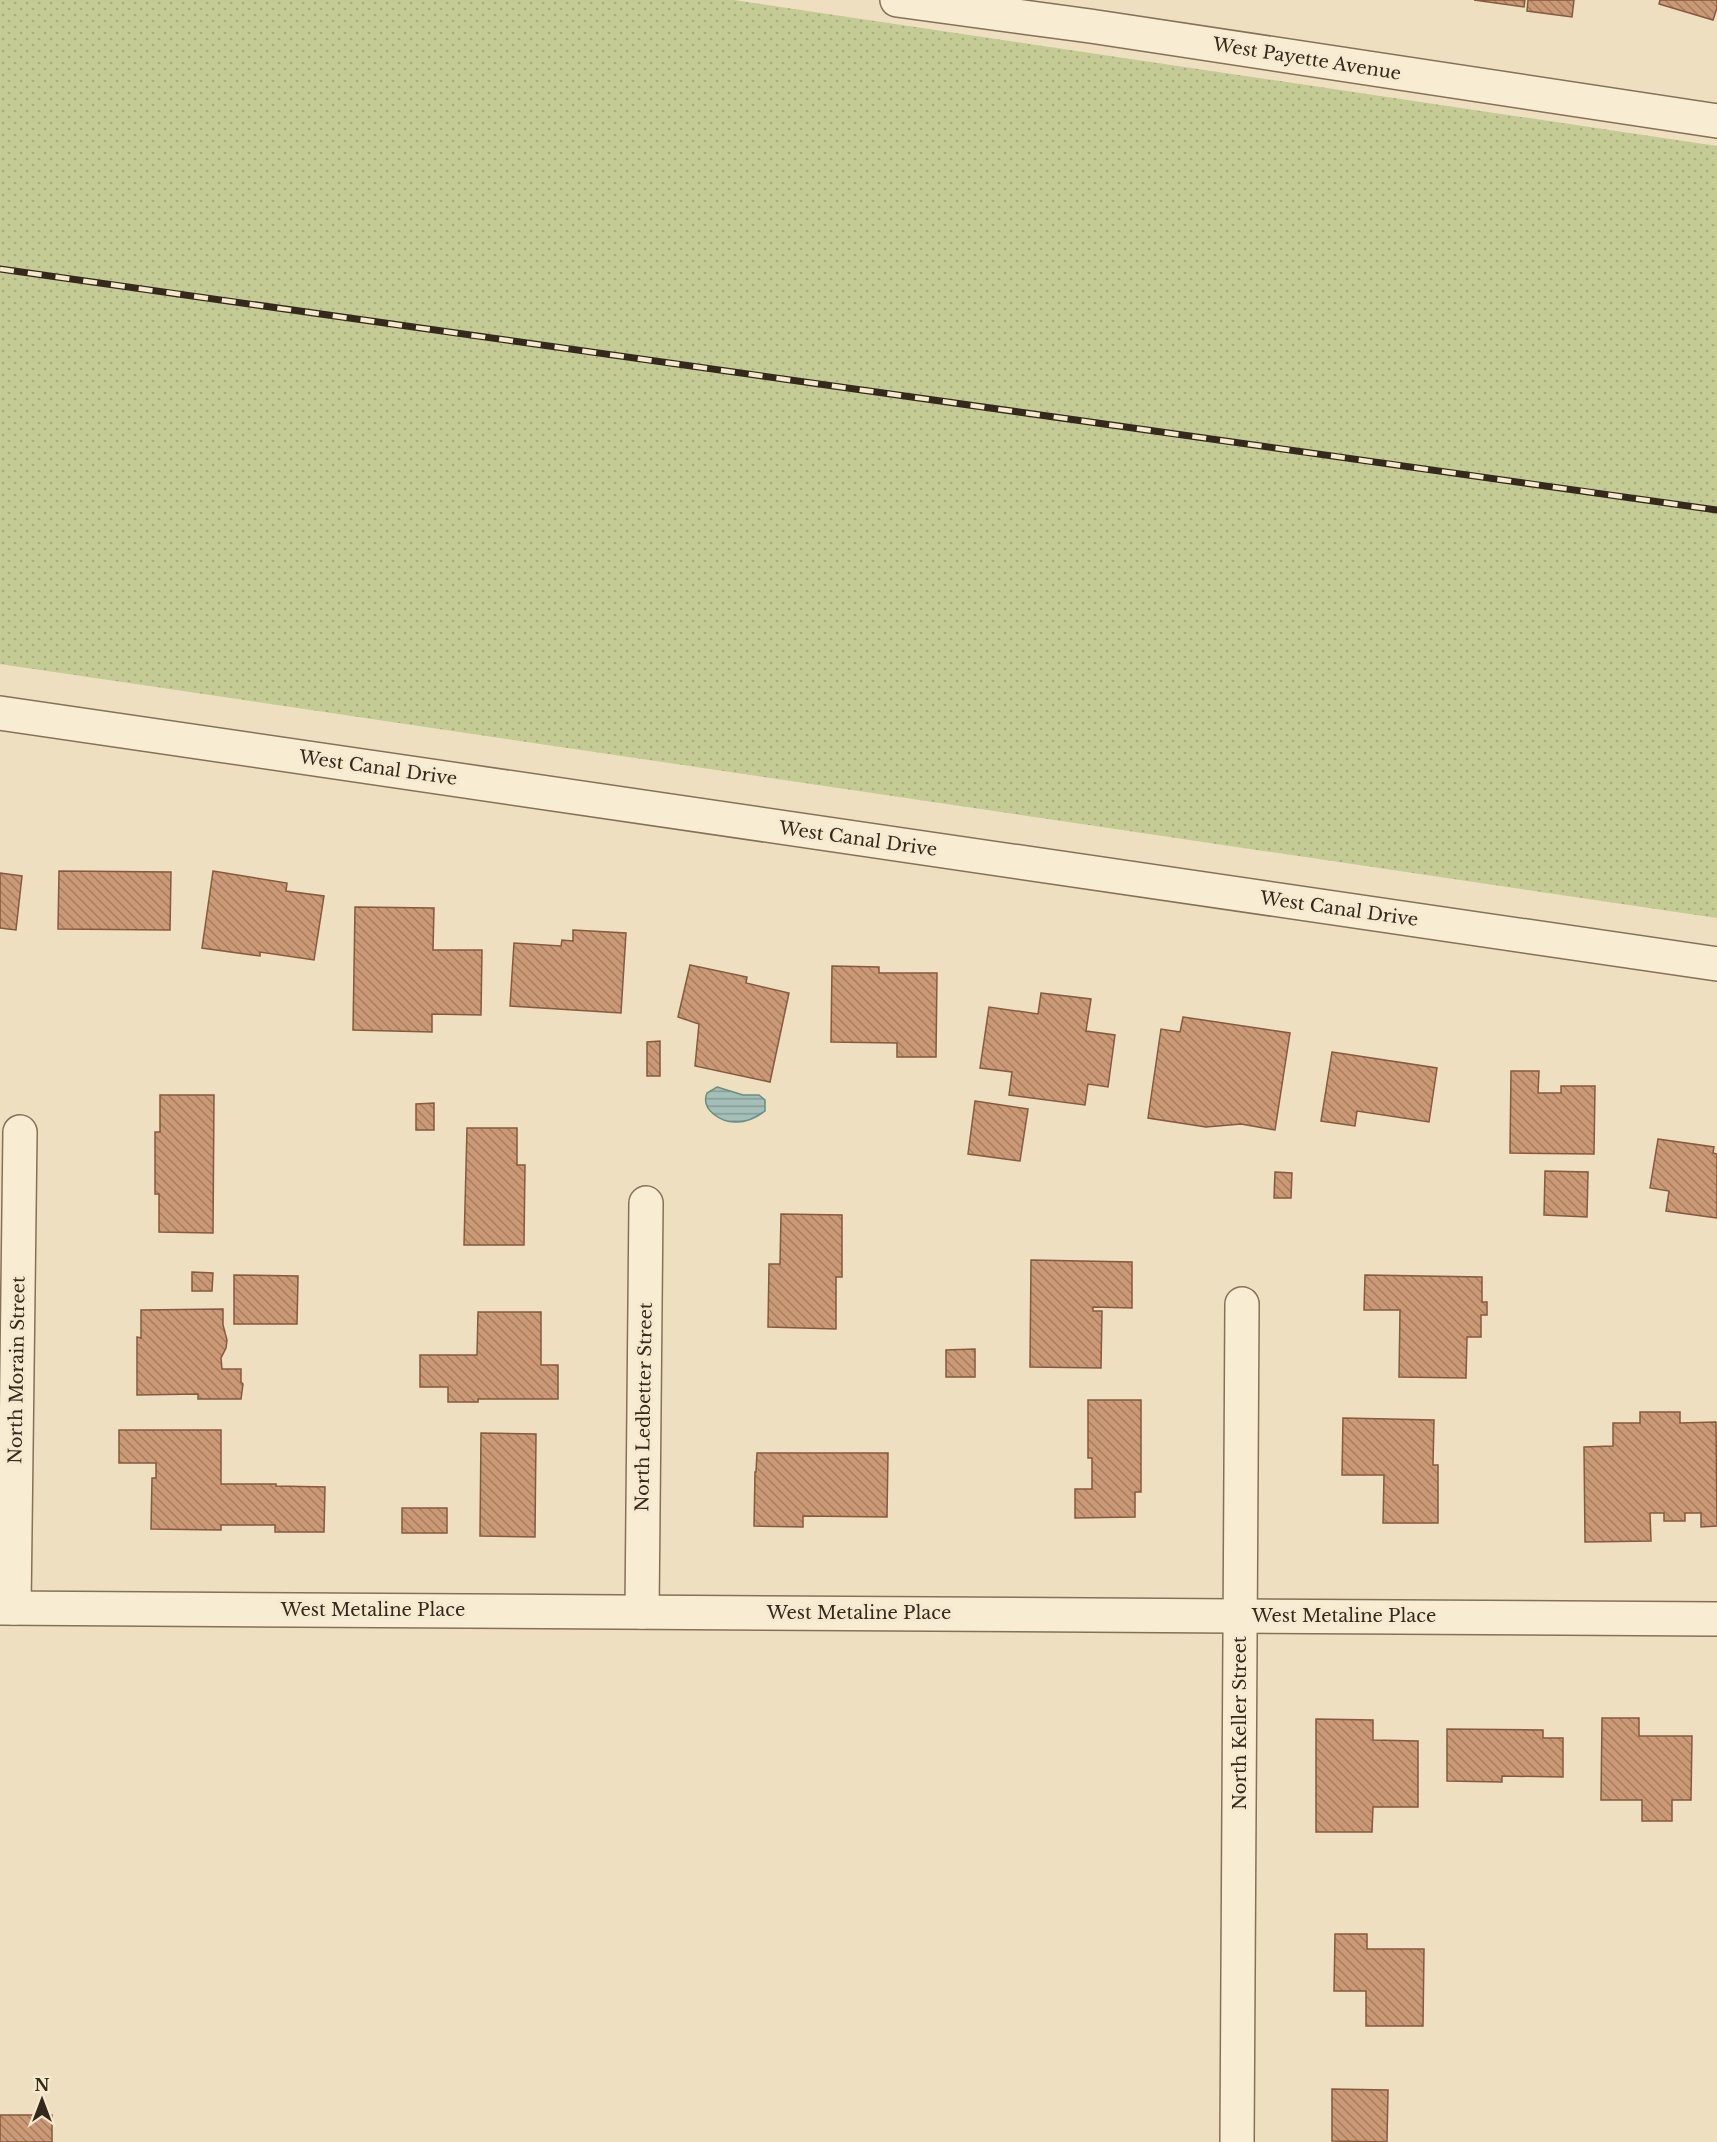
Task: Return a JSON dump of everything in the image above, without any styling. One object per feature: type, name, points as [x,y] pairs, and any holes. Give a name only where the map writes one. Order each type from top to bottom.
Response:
[{"type":"street","name":"West Payette Avenue","points":[[897,0],[1092,13],[1717,121]]},
{"type":"street","name":"West Canal Drive","points":[[0,713],[1717,964]]},
{"type":"street","name":"North Morain Street","points":[[7,1608],[20,1132]]},
{"type":"street","name":"North Ledbetter Street","points":[[642,1612],[646,1203]]},
{"type":"street","name":"North Keller Street","points":[[1237,2142],[1242,1304]]},
{"type":"street","name":"West Metaline Place","points":[[7,1608],[1717,1619]]},
{"type":"green space","points":[[0,0],[734,0],[1717,146],[1717,918],[0,664]]},
{"type":"water","points":[[717,1087],[743,1095],[759,1095],[765,1100],[765,1111],[752,1119],[741,1122],[719,1118],[709,1110],[706,1099],[707,1093]]},
{"type":"building","points":[[1474,0],[1525,0],[1524,7]]},
{"type":"building","points":[[1528,0],[1574,0],[1572,17],[1527,11]]},
{"type":"building","points":[[1660,0],[1717,0],[1717,8],[1713,20],[1659,4]]},
{"type":"building","points":[[59,871],[171,872],[170,930],[58,929]]},
{"type":"building","points":[[213,871],[287,883],[286,891],[324,896],[314,960],[260,952],[260,956],[202,948]]},
{"type":"building","points":[[0,873],[22,876],[16,930],[0,928]]},
{"type":"building","points":[[355,907],[434,908],[433,950],[482,950],[481,1015],[432,1014],[432,1032],[353,1030]]},
{"type":"building","points":[[573,930],[626,933],[621,1013],[510,1006],[514,943],[561,946],[562,940],[573,941]]},
{"type":"building","points":[[690,965],[747,977],[746,983],[789,993],[770,1082],[695,1066],[699,1024],[678,1017]]},
{"type":"building","points":[[832,966],[879,967],[879,973],[937,973],[936,1057],[897,1057],[897,1043],[831,1042]]},
{"type":"building","points":[[1041,993],[1091,999],[1086,1031],[1115,1035],[1108,1087],[1088,1084],[1085,1105],[1009,1095],[1012,1072],[980,1068],[989,1007],[1038,1014]]},
{"type":"building","points":[[1183,1017],[1290,1033],[1275,1130],[1241,1124],[1206,1127],[1148,1118],[1161,1029],[1180,1032]]},
{"type":"building","points":[[660,1041],[660,1076],[647,1076],[647,1042]]},
{"type":"building","points":[[1332,1052],[1437,1068],[1429,1122],[1357,1111],[1355,1126],[1321,1121]]},
{"type":"building","points":[[1511,1071],[1539,1071],[1538,1093],[1561,1093],[1561,1086],[1595,1086],[1594,1154],[1510,1153]]},
{"type":"building","points":[[160,1095],[214,1095],[213,1233],[159,1232],[159,1194],[155,1194],[155,1132],[160,1132]]},
{"type":"building","points":[[975,1101],[1028,1109],[1020,1161],[968,1154]]},
{"type":"building","points":[[434,1103],[434,1130],[416,1130],[416,1104]]},
{"type":"building","points":[[467,1128],[517,1128],[517,1165],[525,1165],[524,1245],[464,1245]]},
{"type":"building","points":[[1658,1139],[1714,1147],[1713,1153],[1717,1154],[1717,1218],[1666,1211],[1669,1191],[1650,1188]]},
{"type":"building","points":[[1545,1171],[1588,1172],[1587,1217],[1544,1215]]},
{"type":"building","points":[[1275,1172],[1292,1173],[1291,1198],[1274,1198]]},
{"type":"building","points":[[781,1214],[842,1215],[842,1277],[836,1277],[836,1329],[768,1327],[769,1264],[780,1264]]},
{"type":"building","points":[[1031,1260],[1132,1262],[1132,1308],[1093,1307],[1093,1311],[1102,1311],[1101,1368],[1030,1367]]},
{"type":"building","points":[[192,1272],[213,1273],[212,1291],[192,1291]]},
{"type":"building","points":[[234,1275],[298,1276],[297,1324],[234,1324]]},
{"type":"building","points":[[1365,1275],[1482,1277],[1482,1302],[1487,1302],[1487,1315],[1481,1315],[1481,1337],[1467,1337],[1466,1378],[1399,1377],[1400,1310],[1364,1310]]},
{"type":"building","points":[[223,1309],[223,1325],[227,1340],[221,1358],[222,1369],[241,1369],[243,1384],[241,1399],[198,1399],[198,1394],[137,1395],[137,1337],[141,1338],[141,1310]]},
{"type":"building","points":[[478,1312],[541,1312],[541,1365],[558,1365],[558,1399],[478,1399],[478,1402],[448,1402],[448,1387],[420,1387],[420,1355],[477,1355]]},
{"type":"building","points":[[975,1349],[975,1377],[946,1377],[946,1350]]},
{"type":"building","points":[[1088,1400],[1141,1400],[1141,1492],[1135,1492],[1135,1517],[1075,1518],[1075,1489],[1092,1489],[1092,1458],[1088,1458]]},
{"type":"building","points":[[1640,1412],[1680,1412],[1680,1423],[1716,1422],[1717,1526],[1701,1527],[1701,1513],[1685,1513],[1685,1521],[1664,1521],[1664,1513],[1650,1513],[1651,1541],[1585,1542],[1584,1447],[1613,1446],[1613,1423],[1640,1423]]},
{"type":"building","points":[[1343,1418],[1434,1420],[1433,1465],[1438,1465],[1438,1523],[1383,1523],[1384,1475],[1342,1475]]},
{"type":"building","points":[[119,1430],[221,1430],[221,1484],[325,1487],[324,1532],[275,1532],[275,1525],[221,1525],[221,1530],[151,1529],[152,1478],[156,1478],[156,1463],[119,1463]]},
{"type":"building","points":[[481,1433],[536,1434],[535,1537],[480,1536]]},
{"type":"building","points":[[757,1453],[888,1453],[887,1517],[803,1516],[803,1527],[754,1526]]},
{"type":"building","points":[[402,1508],[447,1508],[447,1533],[402,1533]]},
{"type":"building","points":[[1602,1718],[1639,1718],[1639,1736],[1692,1736],[1691,1800],[1672,1800],[1672,1821],[1642,1821],[1642,1800],[1601,1800]]},
{"type":"building","points":[[1316,1719],[1373,1720],[1373,1740],[1418,1741],[1418,1807],[1373,1807],[1372,1832],[1316,1832]]},
{"type":"building","points":[[1447,1729],[1543,1730],[1543,1738],[1563,1738],[1563,1777],[1502,1776],[1502,1782],[1447,1781]]},
{"type":"building","points":[[1335,1934],[1367,1934],[1367,1949],[1424,1949],[1423,2026],[1366,2026],[1366,1991],[1334,1991]]},
{"type":"building","points":[[1332,2089],[1388,2090],[1387,2142],[1332,2141]]},
{"type":"building","points":[[0,2115],[52,2115],[52,2142],[0,2142]]},
{"type":"railway","points":[[0,269],[1717,510]]}]
